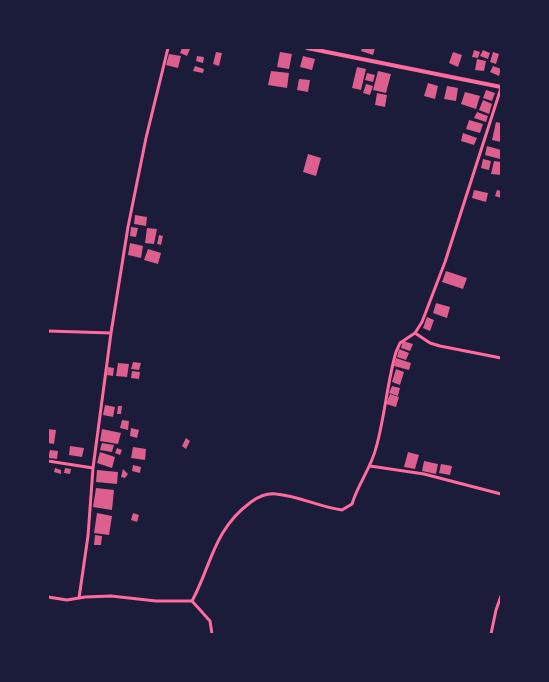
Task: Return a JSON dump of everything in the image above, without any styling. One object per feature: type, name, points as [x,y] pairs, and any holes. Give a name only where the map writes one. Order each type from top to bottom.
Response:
[{"type":"street","points":[[79,598],[88,536],[93,468],[110,333],[131,212],[168,48]]},
{"type":"street","points":[[192,601],[216,544],[226,525],[247,505],[264,495],[276,494],[332,509],[346,509],[352,504],[359,483],[370,466],[376,448],[396,352],[400,343],[415,332],[422,322],[445,262],[501,87],[306,48]]},
{"type":"street","points":[[328,53],[330,48]]},
{"type":"street","points":[[48,331],[110,333]]},
{"type":"street","points":[[415,332],[430,343],[501,358]]},
{"type":"street","points":[[48,461],[93,468]]},
{"type":"street","points":[[370,466],[424,474],[501,494]]},
{"type":"street","points":[[48,597],[67,600],[111,596],[156,601],[192,601],[210,621],[212,626],[212,634]]},
{"type":"street","points":[[491,634],[496,610],[501,596]]},
{"type":"building","points":[[182,48],[190,49],[187,56],[180,53]]},
{"type":"building","points":[[362,48],[375,48],[373,55],[361,51]]},
{"type":"building","points":[[474,50],[480,52],[478,58],[472,57]]},
{"type":"building","points":[[483,50],[490,53],[488,59],[480,56]]},
{"type":"building","points":[[216,52],[222,53],[219,66],[213,64]]},
{"type":"building","points":[[280,52],[292,54],[289,69],[277,67]]},
{"type":"building","points":[[453,52],[462,55],[458,67],[449,63]]},
{"type":"building","points":[[493,52],[499,54],[496,64],[490,62]]},
{"type":"building","points":[[169,54],[181,56],[178,68],[166,65]]},
{"type":"building","points":[[197,56],[204,57],[203,63],[196,61]]},
{"type":"building","points":[[303,56],[315,59],[312,70],[300,67]]},
{"type":"building","points":[[477,59],[486,61],[484,71],[475,70]]},
{"type":"building","points":[[195,66],[204,69],[203,73],[193,71]]},
{"type":"building","points":[[493,66],[501,69],[499,76],[490,72]]},
{"type":"building","points":[[357,67],[366,69],[361,90],[352,88]]},
{"type":"building","points":[[271,71],[289,73],[287,88],[268,85]]},
{"type":"building","points":[[378,71],[391,74],[386,93],[373,90]]},
{"type":"building","points":[[367,73],[375,75],[373,82],[365,80]]},
{"type":"building","points":[[299,79],[310,80],[308,92],[297,90]]},
{"type":"building","points":[[428,83],[438,86],[435,99],[424,96]]},
{"type":"building","points":[[366,84],[373,86],[370,95],[363,93]]},
{"type":"building","points":[[447,86],[458,88],[456,101],[444,99]]},
{"type":"building","points":[[486,90],[495,93],[492,101],[483,98]]},
{"type":"building","points":[[465,92],[480,96],[476,109],[461,104]]},
{"type":"building","points":[[377,93],[387,95],[385,107],[375,105]]},
{"type":"building","points":[[483,100],[492,104],[489,114],[479,110]]},
{"type":"building","points":[[477,112],[488,116],[486,122],[474,118]]},
{"type":"building","points":[[469,120],[483,124],[480,133],[466,129]]},
{"type":"building","points":[[496,122],[501,123],[501,142],[492,140]]},
{"type":"building","points":[[463,133],[477,138],[474,145],[461,141]]},
{"type":"building","points":[[487,146],[501,150],[500,159],[485,155]]},
{"type":"building","points":[[308,154],[321,158],[316,176],[303,172]]},
{"type":"building","points":[[483,159],[491,161],[489,170],[481,168]]},
{"type":"building","points":[[494,161],[501,162],[501,175],[491,174]]},
{"type":"building","points":[[474,190],[488,193],[486,202],[472,198]]},
{"type":"building","points":[[497,190],[501,191],[501,198],[495,196]]},
{"type":"building","points":[[135,215],[147,217],[146,226],[134,224]]},
{"type":"building","points":[[131,227],[138,228],[136,237],[130,236]]},
{"type":"building","points":[[147,228],[157,229],[154,244],[145,243]]},
{"type":"building","points":[[159,235],[163,236],[161,245],[157,244]]},
{"type":"building","points":[[130,243],[143,246],[141,258],[128,255]]},
{"type":"building","points":[[148,249],[161,253],[158,264],[144,260]]},
{"type":"building","points":[[446,271],[467,278],[463,289],[442,282]]},
{"type":"building","points":[[436,303],[450,307],[447,318],[433,313]]},
{"type":"building","points":[[427,317],[434,320],[430,331],[423,328]]},
{"type":"building","points":[[403,341],[413,344],[410,351],[401,348]]},
{"type":"building","points":[[399,349],[409,353],[406,360],[397,357]]},
{"type":"building","points":[[396,358],[411,363],[409,370],[394,366]]},
{"type":"building","points":[[133,362],[141,363],[139,370],[131,369]]},
{"type":"building","points":[[118,363],[129,364],[127,377],[116,376]]},
{"type":"building","points":[[108,367],[114,368],[113,376],[107,375]]},
{"type":"building","points":[[396,369],[404,372],[400,385],[392,382]]},
{"type":"building","points":[[132,371],[140,372],[139,379],[131,378]]},
{"type":"building","points":[[392,386],[400,388],[398,396],[389,393]]},
{"type":"building","points":[[390,394],[399,397],[396,407],[386,404]]},
{"type":"building","points":[[105,405],[115,407],[113,417],[103,415]]},
{"type":"building","points":[[118,406],[122,406],[121,414],[117,414]]},
{"type":"building","points":[[122,420],[129,421],[128,430],[120,428]]},
{"type":"building","points":[[131,428],[139,430],[137,438],[130,436]]},
{"type":"building","points":[[48,429],[56,430],[54,444],[48,443]]},
{"type":"building","points":[[102,429],[121,433],[118,444],[100,441]]},
{"type":"building","points":[[186,438],[190,441],[186,449],[182,446]]},
{"type":"building","points":[[102,443],[114,445],[112,452],[100,450]]},
{"type":"building","points":[[70,446],[84,448],[82,457],[69,455]]},
{"type":"building","points":[[133,447],[146,449],[145,460],[131,458]]},
{"type":"building","points":[[117,448],[122,450],[120,455],[115,453]]},
{"type":"building","points":[[50,450],[58,451],[57,459],[48,458]]},
{"type":"building","points":[[100,452],[115,457],[112,468],[97,463]]},
{"type":"building","points":[[408,452],[419,455],[415,469],[404,467]]},
{"type":"building","points":[[424,461],[438,464],[436,474],[422,471]]},
{"type":"building","points":[[441,464],[452,466],[450,475],[439,473]]},
{"type":"building","points":[[133,465],[141,467],[140,473],[132,471]]},
{"type":"building","points":[[55,468],[61,470],[61,474],[54,472]]},
{"type":"building","points":[[65,468],[71,469],[70,474],[64,473]]},
{"type":"building","points":[[123,469],[128,474],[125,478],[121,477]]},
{"type":"building","points":[[97,470],[118,472],[117,484],[96,482]]},
{"type":"building","points":[[96,488],[114,490],[112,510],[93,507]]},
{"type":"building","points":[[97,513],[112,516],[109,535],[94,533]]},
{"type":"building","points":[[133,513],[139,515],[137,522],[131,520]]},
{"type":"building","points":[[95,535],[102,536],[101,545],[94,545]]}]
